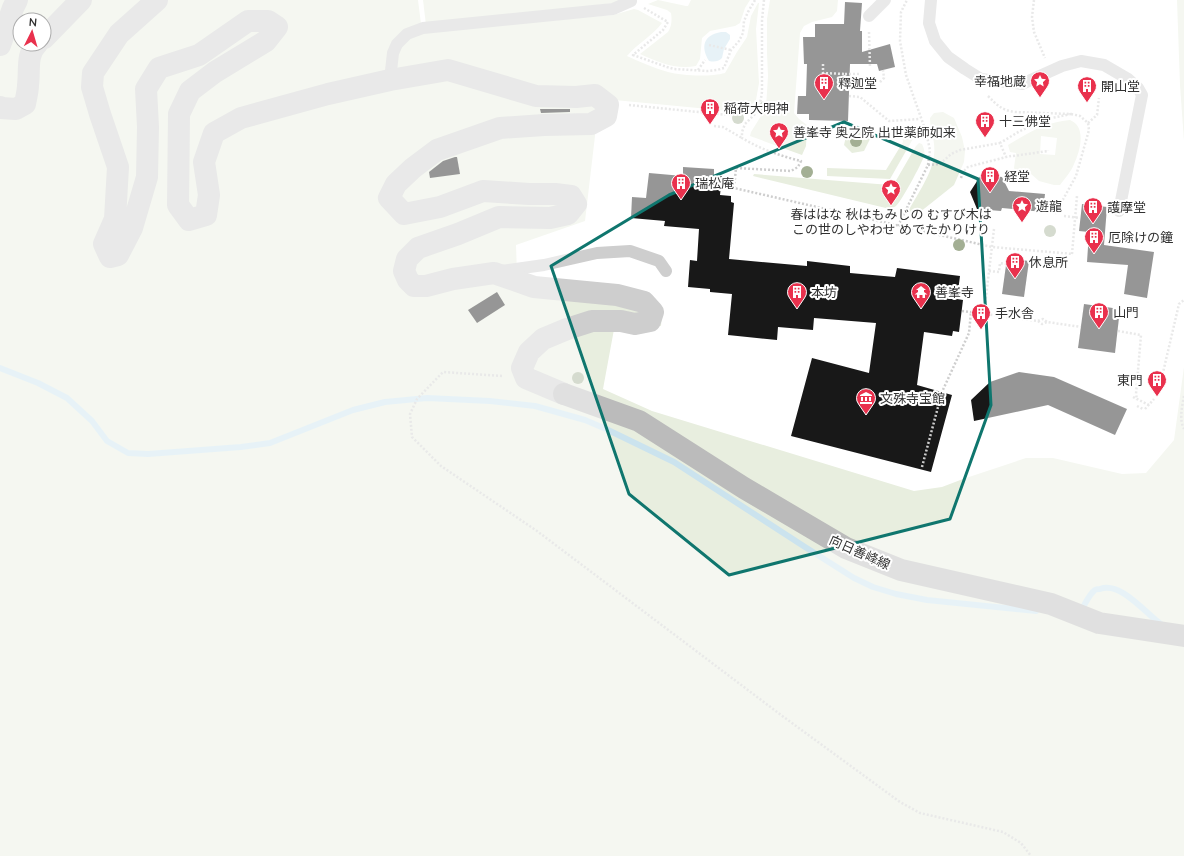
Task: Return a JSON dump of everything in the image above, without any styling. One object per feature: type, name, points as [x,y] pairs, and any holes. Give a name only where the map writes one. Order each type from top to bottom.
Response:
[{"type":"main road","name":"向日善峰線","points":[[564,394],[639,421],[744,488],[846,548],[901,570],[1051,604],[1099,622],[1184,636]]},
{"type":"street","points":[[0,45],[17,0]]},
{"type":"street","points":[[52,30],[81,0]]},
{"type":"street","points":[[157,0],[119,34],[93,73],[92,87],[118,167],[115,219],[104,244],[110,257],[118,255],[132,228],[147,177],[148,127],[146,89],[159,68],[199,55],[248,21],[268,21],[276,27],[266,41],[215,72],[190,91],[179,114],[178,205],[189,220],[206,215],[209,195],[204,162],[214,133],[241,118],[328,94],[390,80],[448,70],[536,96],[595,96],[608,105],[606,116],[591,124],[500,128],[437,150],[413,168],[396,184],[389,198],[404,214],[440,207],[483,190],[571,196],[576,204],[568,214],[550,218],[499,217],[458,234],[418,248],[407,259],[404,271],[408,280],[414,286],[426,286],[453,279],[494,272],[534,286],[617,295],[644,302],[654,312],[650,321],[635,324],[621,321],[592,321],[567,329],[544,339],[529,352],[522,368],[526,378],[564,394]]},
{"type":"street","points":[[0,107],[16,108],[25,104],[32,52]]},
{"type":"lane","points":[[869,16],[885,0]]},
{"type":"lane","points":[[931,0],[929,23],[935,41],[948,57],[981,79],[1022,84],[1062,66],[1081,61],[1104,64],[1128,79],[1138,88],[1142,95],[1119,211]]},
{"type":"lane","points":[[390,80],[393,53],[397,44],[406,34],[423,28],[613,9],[631,1]]},
{"type":"lane","points":[[494,272],[544,265],[597,253],[630,251],[659,261],[666,270]]},
{"type":"path","points":[[631,1],[668,22],[663,30],[633,55],[667,68],[718,70],[724,68],[731,50],[739,41],[743,33],[748,12],[755,0]]},
{"type":"path","points":[[742,138],[743,128],[759,110],[762,92],[762,20],[764,0]]},
{"type":"path","points":[[898,226],[928,165],[930,150],[926,132],[906,75],[900,40],[901,12],[907,0]]},
{"type":"path","points":[[1034,0],[1032,17],[1034,32],[1050,71]]},
{"type":"path","points":[[869,16],[870,67]]},
{"type":"path","points":[[709,45],[731,50]]},
{"type":"path","points":[[698,70],[705,60]]},
{"type":"path","points":[[823,64],[823,73],[859,74]]},
{"type":"path","points":[[880,82],[884,78],[883,70]]},
{"type":"path","points":[[845,74],[845,84]]},
{"type":"path","points":[[985,94],[1000,108],[1006,110],[1015,112],[1071,114],[1080,116],[1088,123],[1089,130],[1076,176],[1056,214]]},
{"type":"path","points":[[849,96],[860,97],[889,120],[920,118]]},
{"type":"path","points":[[1088,123],[1097,115],[1099,98]]},
{"type":"path","points":[[608,105],[618,104],[665,110],[728,115],[740,113],[759,106]]},
{"type":"path","points":[[928,165],[940,164],[951,154],[960,150],[1000,142],[1047,119],[1071,114]]},
{"type":"path","points":[[714,126],[724,127],[750,143],[785,157],[801,161],[798,167],[791,171],[736,168],[734,188],[992,247],[1073,254],[1077,196]]},
{"type":"path","points":[[1000,142],[1006,157]]},
{"type":"path","points":[[961,178],[963,172],[968,167],[1006,157],[1048,150]]},
{"type":"path","points":[[721,180],[735,181]]},
{"type":"path","points":[[1064,216],[1080,218]]},
{"type":"path","points":[[884,233],[886,223]]},
{"type":"path","points":[[936,234],[942,226],[949,226]]},
{"type":"path","points":[[984,314],[994,230]]},
{"type":"path","points":[[990,271],[1000,272],[1000,263],[1006,264]]},
{"type":"path","points":[[1158,394],[1179,304],[1184,300]]},
{"type":"path","points":[[962,311],[1037,321],[1042,324],[1048,322],[1081,327]]},
{"type":"path","points":[[922,467],[931,428],[942,392],[969,333],[971,312]]},
{"type":"path","points":[[1118,332],[1141,335],[1136,394],[1137,400]]},
{"type":"path","points":[[526,378],[443,372],[417,398],[410,414],[412,437],[441,466],[537,531],[781,715],[900,802],[920,814],[1003,832],[1022,843],[1031,856]]},
{"type":"path","points":[[1184,396],[1181,417],[1184,429]]},
{"type":"path","points":[[1132,397],[1149,405]]},
{"type":"path","points":[[1137,406],[1144,409],[1154,399]]},
{"type":"highlighted area","points":[[844,122],[978,179],[991,405],[950,519],[729,575],[629,494],[551,266],[669,195]]},
{"type":"green space","points":[[0,0],[418,0],[422,32],[613,15],[634,9],[662,23],[627,56],[668,72],[696,76],[725,73],[747,37],[751,16],[759,3],[756,29],[759,83],[756,100],[751,105],[729,111],[604,99],[597,95],[595,136],[585,221],[516,245],[517,274],[662,313],[661,326],[615,324],[603,389],[652,411],[914,491],[942,487],[1026,458],[1053,458],[1122,474],[1146,473],[1174,440],[1184,367],[1184,856],[0,856]]},
{"type":"green space","points":[[423,0],[622,0],[614,3],[426,25]]},
{"type":"green space","points":[[658,0],[688,6],[691,0],[750,0],[745,8],[740,23],[735,26],[710,31],[702,38],[700,59],[696,66],[681,67],[654,60],[640,54],[668,32],[670,27],[672,20],[671,13],[667,10],[648,4]]},
{"type":"green space","points":[[770,0],[838,0],[837,11],[832,17],[812,22],[804,26],[800,33],[794,113],[807,125],[806,146],[802,155],[750,136],[766,108],[768,76],[767,19]]},
{"type":"green space","points":[[1177,0],[1184,0],[1184,141],[1180,85]]},
{"type":"green space","points":[[943,112],[954,118],[962,137],[965,151],[964,162],[954,185],[915,216],[910,214],[909,210],[928,176],[933,162],[934,145],[930,118],[934,113]]},
{"type":"green space","points":[[1070,120],[1075,123],[1079,128],[1081,140],[1073,167],[1060,185],[1039,181],[1030,173],[1016,172],[1014,168],[1016,153],[1010,152],[1008,145],[1038,129],[1061,121]],"holes":[[[1041,136],[1057,138],[1055,155],[1040,154]]]},
{"type":"green space","points":[[911,126],[914,137],[890,179],[827,176],[827,168],[886,170],[903,142],[901,127]]},
{"type":"green space","points":[[861,130],[870,139],[864,151],[852,153],[844,145],[847,132]]},
{"type":"green space","points":[[919,143],[922,144],[924,150],[922,160],[902,197],[896,206],[890,209],[753,176],[754,174],[890,185],[894,184]]},
{"type":"water","points":[[726,32],[730,35],[730,39],[724,49],[722,58],[713,62],[709,61],[706,56],[704,46],[705,42],[715,33]]},
{"type":"building","points":[[845,2],[862,3],[860,31],[862,31],[862,52],[890,44],[895,67],[879,71],[877,64],[850,64],[848,121],[809,120],[809,114],[797,114],[798,96],[806,96],[807,64],[804,64],[803,37],[815,37],[815,24],[844,24]]},
{"type":"building","points":[[540,109],[570,109],[570,112],[541,113]]},
{"type":"building","points":[[457,157],[460,174],[430,178],[429,172],[443,161]]},
{"type":"building","points":[[683,167],[714,169],[714,176],[722,176],[720,195],[731,196],[731,202],[734,203],[729,259],[807,266],[807,261],[850,266],[850,273],[895,277],[897,268],[960,276],[957,299],[963,300],[959,332],[953,331],[952,336],[924,332],[917,385],[952,395],[931,472],[791,436],[812,358],[869,373],[876,323],[814,318],[813,330],[778,327],[777,340],[728,335],[732,294],[710,292],[710,289],[688,287],[690,260],[697,261],[699,229],[664,226],[665,221],[631,218],[632,197],[646,198],[649,173],[683,176]]},
{"type":"building","name":"経堂","points":[[981,175],[1002,177],[1009,191],[1045,194],[1043,212],[1002,208],[1001,211],[977,209],[970,192]]},
{"type":"building","points":[[1082,204],[1107,207],[1104,245],[1154,252],[1147,298],[1124,294],[1128,265],[1087,262],[1089,232],[1079,231]]},
{"type":"building","name":"休息所","points":[[1007,258],[1029,261],[1024,297],[1002,294]]},
{"type":"building","points":[[497,292],[505,305],[477,323],[468,310]]},
{"type":"building","name":"山門","points":[[1084,304],[1120,309],[1115,353],[1078,348]]},
{"type":"building","points":[[1019,372],[1054,377],[1127,409],[1115,435],[1048,405],[974,421],[971,400],[990,382]]},
{"type":"waterway","points":[[0,368],[38,383],[67,398],[92,421],[107,441],[128,453],[148,454],[241,447],[270,443],[353,410],[385,402],[427,398],[490,401],[535,406],[585,420],[674,462],[854,578],[873,587],[896,594],[927,600],[1036,611]]},
{"type":"waterway","points":[[1080,612],[1094,590],[1108,588],[1125,594],[1162,625]]},
{"type":"place","name":"幸福地蔵","points":[[1040,98]]},
{"type":"place","name":"釋迦堂","points":[[824,100]]},
{"type":"place","name":"開山堂","points":[[1087,103]]},
{"type":"place","name":"稲荷大明神","points":[[710,125]]},
{"type":"place","name":"十三佛堂","points":[[985,138]]},
{"type":"place","name":"善峯寺 奥之院 出世薬師如来","points":[[779,149]]},
{"type":"place","name":"経堂","points":[[990,193]]},
{"type":"place","name":"瑞松庵","points":[[681,200]]},
{"type":"place","name":"春ははな 秋はもみじの むすび木は この世のしやわせ めでたかりけり","points":[[891,206]]},
{"type":"place","name":"遊龍","points":[[1022,223]]},
{"type":"place","name":"護摩堂","points":[[1093,224]]},
{"type":"place","name":"厄除けの鐘","points":[[1094,254]]},
{"type":"place","name":"休息所","points":[[1015,279]]},
{"type":"place","name":"本坊","points":[[797,309]]},
{"type":"place","name":"善峯寺","points":[[921,309]]},
{"type":"place","name":"山門","points":[[1099,329]]},
{"type":"place","name":"手水舎","points":[[981,330]]},
{"type":"place","name":"東門","points":[[1157,397]]},
{"type":"place","name":"文殊寺宝館","points":[[866,415]]}]
